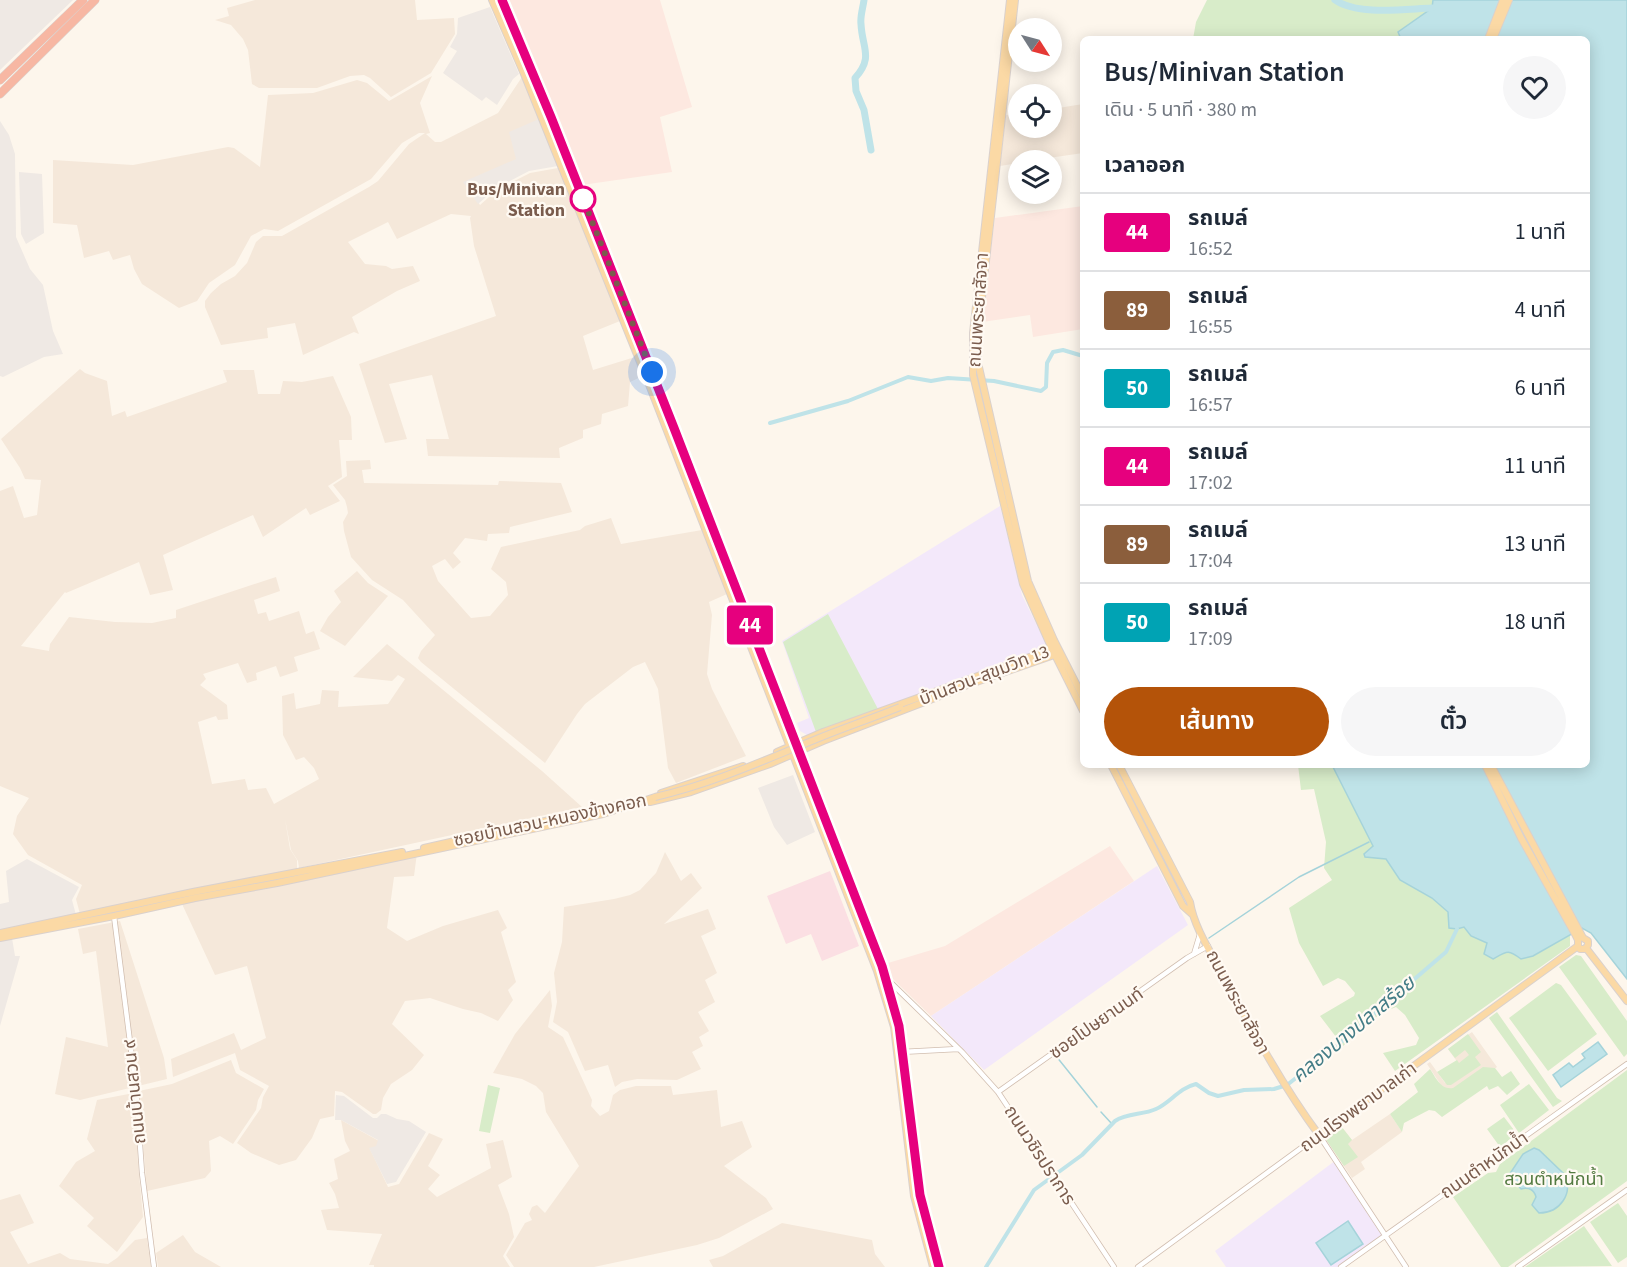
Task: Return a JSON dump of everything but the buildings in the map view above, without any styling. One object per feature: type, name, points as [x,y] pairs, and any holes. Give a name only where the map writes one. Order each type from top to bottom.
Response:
[{"type":"highway","points":[[0,80],[83,0]]},
{"type":"highway","points":[[0,94],[95,0]]},
{"type":"main road","points":[[492,0],[524,74],[793,745]]},
{"type":"main road","points":[[502,0],[601,244],[793,745],[878,971],[900,1052]]},
{"type":"main road","name":"ถนนพระยาสัจจา","points":[[1010,0],[1010,18]]},
{"type":"main road","name":"ถนนพระยาสัจจา","points":[[1012,18],[1015,0]]},
{"type":"main road","points":[[1489,36],[1503,0]]},
{"type":"main road","points":[[1494,36],[1509,0]]},
{"type":"main road","name":"ถนนพระยาสัจจา","points":[[1008,48],[978,333],[976,376],[1028,581],[1080,704]]},
{"type":"main road","points":[[593,247],[601,244]]},
{"type":"main road","name":"ถนนพระยาสัจจา","points":[[1056,651],[1080,692]]},
{"type":"main road","name":"บ้านสวน-สุขุมวิท 13","points":[[655,797],[757,765],[900,707],[1056,651]]},
{"type":"main road","points":[[757,765],[793,745],[960,685]]},
{"type":"main road","points":[[623,806],[690,792],[757,765],[796,753],[960,685]]},
{"type":"main road","points":[[796,753],[886,978],[897,1017],[918,1213],[933,1267]]},
{"type":"main road","name":"ถนนพระยาสัจจา","points":[[1117,768],[1183,906],[1192,915],[1282,1082],[1319,1135]]},
{"type":"main road","points":[[1486,768],[1521,838],[1579,938]]},
{"type":"main road","points":[[1493,768],[1579,938],[1582,949],[1586,948],[1627,1001]]},
{"type":"main road","name":"ซอยบ้านสวน-หนองข้างคอก","points":[[0,938],[603,814],[655,797]]},
{"type":"main road","name":"ถนนพระยาสัจจา","points":[[1140,814],[1190,902],[1192,915]]},
{"type":"main road","points":[[1183,906],[1190,902]]},
{"type":"main road","name":"ซอยบ้านสวน-หนองข้างคอก","points":[[0,933],[113,913]]},
{"type":"main road","name":"ถนนโรงพยาบาลเก่า","points":[[1319,1135],[1579,938]]},
{"type":"main road","points":[[913,1160],[923,1211],[939,1267]]},
{"type":"street","name":"ถนนบ้านสวน ๙","points":[[113,913],[136,1089],[142,1173],[153,1267]]},
{"type":"street","points":[[1194,954],[1201,932]]},
{"type":"street","name":"ซอยโปษยานนท์","points":[[998,1092],[1208,946]]},
{"type":"street","name":"ถนนวชิรปราการ","points":[[886,978],[998,1092],[1114,1266]]},
{"type":"street","points":[[900,1052],[958,1049]]},
{"type":"street","name":"ถนนตำหนักน้ำ","points":[[1341,1267],[1627,1064]]},
{"type":"street","name":"ถนนพระยาสัจจา","points":[[1319,1135],[1406,1267]]},
{"type":"street","name":"ถนนโรงพยาบาลเก่า","points":[[1138,1267],[1319,1135]]},
{"type":"street","points":[[1518,1267],[1627,1190]]},
{"type":"shaded area","points":[[0,0],[73,0],[0,70]]},
{"type":"shaded area","points":[[255,0],[415,0],[417,20],[454,18],[455,34],[431,73],[391,97],[364,75],[350,76],[317,88],[259,88],[252,84],[248,50],[243,39],[231,25],[215,20],[229,16],[227,8]]},
{"type":"shaded area","points":[[506,0],[660,0],[692,107],[660,117],[672,172],[582,185]]},
{"type":"shaded area","points":[[490,7],[519,74],[513,79],[497,105],[486,97],[482,101],[443,73],[457,51],[450,47],[457,34],[458,18]]},
{"type":"shaded area","points":[[432,76],[420,103],[430,133],[426,134],[435,142],[441,142],[498,113],[522,77],[540,121],[518,160],[466,183],[480,205],[497,190],[530,173],[558,168],[620,321],[583,336],[593,370],[635,357],[643,376],[630,382],[628,406],[602,414],[601,424],[583,430],[583,438],[559,448],[560,458],[428,456],[426,439],[449,439],[432,375],[389,384],[407,439],[385,443],[359,364],[496,316],[474,246],[471,216],[451,214],[397,239],[388,222],[348,242],[365,264],[386,266],[392,269],[413,266],[420,281],[397,291],[352,317],[359,334],[354,332],[303,355],[295,323],[267,328],[268,338],[221,345],[205,307],[205,301],[211,293],[235,276],[247,263],[256,242],[263,236],[282,236],[369,187],[378,181],[409,144],[425,133],[419,133],[402,143],[371,179],[278,231],[264,229],[251,236],[235,265],[209,283],[197,301],[179,308],[142,284],[130,255],[113,260],[109,251],[84,258],[77,225],[53,223],[53,160],[133,165],[228,147],[234,148],[260,167],[268,95],[313,93],[357,80],[367,83],[389,101]]},
{"type":"shaded area","points":[[1080,104],[1080,153],[1062,156],[1062,150],[1008,150],[1008,165],[1000,166],[1006,115],[1008,115],[1008,138],[1062,138],[1062,107]]},
{"type":"shaded area","points":[[539,119],[558,166],[529,171],[495,189],[478,204],[463,182],[516,159],[509,132]]},
{"type":"shaded area","points":[[0,121],[9,135],[15,154],[16,237],[30,269],[43,285],[53,331],[63,354],[44,357],[3,377],[0,376]]},
{"type":"shaded area","points":[[19,172],[42,174],[44,233],[26,244],[21,234]]},
{"type":"shaded area","points":[[1080,206],[1080,329],[1033,337],[1030,315],[982,322],[995,218]]},
{"type":"shaded area","points":[[80,369],[107,381],[112,416],[125,411],[127,417],[227,382],[223,370],[254,370],[258,394],[280,394],[283,381],[302,382],[333,376],[351,417],[352,440],[339,440],[342,477],[328,486],[340,501],[310,515],[306,508],[263,537],[253,515],[163,555],[173,590],[150,595],[139,562],[65,592],[21,646],[49,651],[50,644],[69,617],[152,623],[176,618],[176,610],[276,577],[280,591],[254,600],[258,614],[266,612],[269,621],[299,611],[306,634],[314,631],[320,649],[294,657],[298,671],[280,677],[276,666],[256,673],[257,680],[247,683],[238,663],[203,674],[206,679],[200,685],[227,705],[228,719],[218,720],[216,716],[198,722],[212,784],[245,779],[248,790],[266,788],[274,804],[319,779],[314,768],[304,757],[296,760],[283,735],[282,696],[294,693],[296,709],[320,704],[322,690],[339,691],[338,707],[388,704],[405,679],[398,675],[392,681],[353,677],[387,644],[542,771],[582,807],[299,868],[298,861],[291,850],[285,819],[290,849],[297,860],[297,869],[80,914],[76,899],[82,885],[28,855],[13,834],[17,816],[29,798],[0,786],[0,491],[13,486],[24,518],[37,515],[41,480],[25,479],[1,439]]},
{"type":"shaded area","points":[[370,460],[371,469],[362,470],[364,483],[498,485],[499,481],[561,483],[572,512],[510,527],[509,533],[488,534],[487,541],[465,538],[453,553],[461,562],[453,569],[445,559],[432,566],[438,581],[471,618],[490,616],[508,595],[506,582],[491,569],[501,547],[580,530],[585,526],[611,518],[621,544],[702,530],[727,594],[709,602],[712,615],[707,674],[712,689],[746,756],[676,783],[668,768],[658,689],[645,662],[633,667],[585,704],[545,763],[421,662],[418,658],[421,651],[435,635],[403,600],[372,580],[351,557],[343,522],[348,513],[347,507],[345,500],[333,485],[347,476],[346,461]]},
{"type":"shaded area","points":[[1000,506],[1022,595],[1048,648],[807,735],[800,731],[797,723],[809,718],[782,641]]},
{"type":"shaded area","points":[[357,571],[368,583],[388,596],[345,646],[320,631],[341,602],[334,591]]},
{"type":"shaded area","points":[[793,775],[815,832],[787,845],[774,827],[758,788]]},
{"type":"shaded area","points":[[1110,846],[1134,881],[931,1016],[892,978],[888,963],[945,946]]},
{"type":"shaded area","points":[[665,852],[681,881],[691,873],[702,888],[664,924],[708,909],[716,929],[701,936],[717,973],[705,980],[715,1002],[698,1012],[709,1031],[699,1037],[703,1046],[692,1052],[701,1069],[677,1080],[637,1079],[622,1082],[615,1087],[608,1065],[585,1071],[568,1032],[553,1022],[557,1002],[554,973],[562,942],[564,907],[614,899],[640,890],[656,873]]},
{"type":"shaded area","points":[[417,853],[414,876],[394,877],[387,928],[407,941],[443,926],[498,910],[507,928],[501,932],[516,982],[508,990],[513,1000],[498,1021],[481,1013],[430,998],[405,1001],[392,1024],[424,1055],[412,1070],[391,1084],[383,1098],[381,1110],[373,1114],[342,1092],[335,1091],[334,1116],[320,1119],[312,1138],[296,1160],[279,1165],[251,1153],[237,1143],[261,1108],[263,1097],[269,1086],[240,1070],[235,1053],[173,1077],[171,1059],[234,1033],[241,1050],[266,1038],[247,966],[215,975],[182,904]]},
{"type":"shaded area","points":[[27,859],[79,887],[72,900],[76,915],[0,931],[0,904],[9,902],[6,871]]},
{"type":"shaded area","points":[[1157,866],[1188,925],[984,1070],[931,1016]]},
{"type":"shaded area","points":[[830,871],[859,946],[822,961],[811,934],[786,944],[767,896]]},
{"type":"shaded area","points":[[120,921],[164,1058],[167,1079],[80,1100],[55,1094],[66,1037],[108,1047],[96,951],[83,954],[78,929]]},
{"type":"shaded area","points":[[12,938],[15,956],[20,956],[0,1026],[0,941]]},
{"type":"shaded area","points":[[550,990],[552,1006],[548,1027],[563,1037],[592,1100],[591,1106],[600,1116],[609,1111],[613,1095],[620,1090],[636,1086],[671,1086],[673,1095],[717,1090],[721,1127],[742,1121],[752,1147],[724,1166],[766,1198],[773,1209],[719,1238],[697,1245],[594,1267],[514,1267],[506,1255],[525,1223],[532,1220],[529,1214],[532,1207],[537,1205],[545,1213],[579,1166],[546,1112],[543,1093],[536,1086],[522,1079],[493,1073],[515,1034]]},
{"type":"shaded area","points":[[1472,1032],[1497,1067],[1451,1100],[1427,1064],[1430,1062],[1445,1083],[1466,1074],[1448,1049]]},
{"type":"shaded area","points":[[231,1060],[236,1073],[264,1089],[256,1110],[233,1144],[220,1136],[209,1141],[211,1171],[205,1178],[147,1191],[139,1091],[172,1084]]},
{"type":"shaded area","points":[[134,1093],[143,1217],[117,1252],[87,1226],[94,1218],[59,1186],[76,1162],[95,1151],[87,1139],[97,1100]]},
{"type":"shaded area","points":[[336,1095],[344,1096],[373,1118],[386,1114],[409,1121],[426,1132],[396,1182],[387,1184],[369,1148],[376,1146],[378,1140],[341,1120],[335,1120]]},
{"type":"shaded area","points":[[1390,1114],[1402,1132],[1361,1162],[1365,1169],[1352,1178],[1325,1138],[1341,1126],[1352,1140]]},
{"type":"shaded area","points":[[341,1120],[379,1141],[377,1147],[370,1149],[388,1187],[399,1184],[429,1133],[443,1139],[428,1166],[440,1175],[428,1189],[437,1197],[491,1168],[486,1144],[503,1140],[512,1177],[498,1185],[509,1214],[514,1237],[503,1256],[510,1267],[374,1267],[374,1265],[369,1265],[382,1234],[327,1230],[321,1210],[339,1208],[329,1183],[338,1179],[334,1159],[350,1151],[345,1141]]},
{"type":"shaded area","points":[[1336,1160],[1385,1236],[1341,1267],[1226,1267],[1215,1251]]},
{"type":"shaded area","points":[[20,1194],[34,1223],[10,1232],[28,1264],[60,1253],[70,1259],[108,1264],[135,1240],[147,1238],[151,1267],[0,1267],[0,1200]]},
{"type":"shaded area","points":[[782,1223],[872,1240],[875,1254],[885,1267],[713,1267],[709,1260],[723,1256]]},
{"type":"shaded area","points":[[183,1235],[195,1252],[221,1267],[158,1267],[156,1253]]},
{"type":"green space","points":[[1207,0],[1433,0],[1432,8],[1399,32],[1400,36],[1194,36],[1196,22]]},
{"type":"green space","points":[[828,614],[878,709],[816,732],[783,642]]},
{"type":"green space","points":[[1298,768],[1334,768],[1373,846],[1364,854],[1386,859],[1400,880],[1432,898],[1471,936],[1511,952],[1521,959],[1533,956],[1570,935],[1570,946],[1395,1071],[1383,1053],[1416,1045],[1419,1038],[1405,1015],[1396,1007],[1381,1013],[1343,1046],[1320,1016],[1354,996],[1355,993],[1345,981],[1338,978],[1323,986],[1299,943],[1289,908],[1332,880],[1324,868],[1326,842],[1314,789],[1301,790]]},
{"type":"green space","points":[[1576,955],[1581,956],[1627,1021],[1627,1054],[1624,1057],[1559,967]]},
{"type":"green space","points":[[1556,983],[1561,985],[1597,1034],[1548,1071],[1509,1018]]},
{"type":"green space","points":[[1497,1012],[1557,1098],[1562,1101],[1553,1107],[1489,1018]]},
{"type":"green space","points":[[1468,1034],[1481,1052],[1475,1057],[1481,1065],[1451,1085],[1447,1085],[1437,1072],[1457,1060],[1459,1063],[1469,1055],[1465,1050],[1455,1058],[1448,1049]]},
{"type":"green space","points":[[1483,1067],[1495,1068],[1502,1077],[1511,1071],[1520,1084],[1507,1095],[1498,1086],[1489,1090],[1487,1086],[1442,1117],[1435,1111],[1429,1110],[1404,1123],[1402,1132],[1390,1114],[1418,1092],[1414,1084],[1430,1069],[1442,1085],[1453,1088]]},
{"type":"green space","name":"สวนตำหนักน้ำ","points":[[1627,1070],[1627,1181],[1508,1267],[1501,1267],[1453,1197],[1488,1173],[1496,1172],[1500,1164]]},
{"type":"green space","points":[[1529,1084],[1549,1110],[1519,1133],[1500,1105]]},
{"type":"green space","points":[[488,1085],[500,1088],[490,1133],[479,1131]]},
{"type":"green space","points":[[1504,1117],[1517,1134],[1500,1147],[1487,1129]]},
{"type":"green space","points":[[1341,1126],[1352,1140],[1348,1144],[1358,1157],[1344,1166],[1325,1138]]},
{"type":"green space","points":[[1618,1203],[1627,1216],[1627,1257],[1618,1263],[1590,1222]]},
{"type":"green space","points":[[1584,1226],[1612,1266],[1525,1267]]},
{"type":"water","points":[[1433,0],[1627,0],[1627,979],[1591,933],[1582,928],[1533,956],[1521,959],[1507,952],[1493,959],[1484,954],[1487,943],[1471,936],[1464,927],[1449,928],[1448,912],[1432,898],[1400,880],[1386,859],[1365,857],[1364,854],[1373,846],[1334,768],[1590,768],[1590,36],[1400,36],[1398,32],[1432,8]]},
{"type":"water","points":[[1598,1042],[1607,1054],[1561,1087],[1553,1075],[1569,1063],[1573,1067],[1585,1058],[1582,1054]]},
{"type":"water","points":[[1534,1148],[1563,1173],[1554,1180],[1549,1180],[1549,1184],[1564,1175],[1567,1182],[1563,1201],[1559,1206],[1547,1212],[1539,1213],[1532,1205],[1536,1197],[1534,1192],[1521,1189],[1509,1175],[1523,1154]]},
{"type":"water","points":[[1348,1221],[1363,1244],[1331,1265],[1316,1243]]},
{"type":"waterway","points":[[864,0],[861,21],[866,58],[861,71],[855,78],[856,91],[864,110],[871,150]]},
{"type":"waterway","points":[[1335,0],[1345,5],[1369,10],[1432,8]]},
{"type":"waterway","points":[[770,423],[848,401],[908,377],[931,381],[948,378],[994,381],[1041,391],[1046,387],[1047,363],[1053,352],[1063,350],[1080,355]]},
{"type":"waterway","points":[[1209,938],[1299,877],[1369,842]]},
{"type":"waterway","name":"คลองบางปลาสร้อย","points":[[986,1267],[1034,1190],[1082,1155],[1115,1121],[1156,1109],[1196,1084],[1218,1096],[1244,1090],[1274,1089],[1287,1085],[1333,1049],[1446,952],[1457,929]]},
{"type":"waterway","points":[[1056,1056],[1097,1107]]},
{"type":"waterway","points":[[1101,1112],[1112,1124]]},
{"type":"bus line","name":"44","points":[[502,0],[551,117],[674,428],[882,966],[899,1026],[920,1195],[928,1233],[939,1267]]},
{"type":"place","name":"Bus/Minivan Station","points":[[583,199]]},
{"type":"route","points":[[583,199],[580,191],[652,372]]}]
